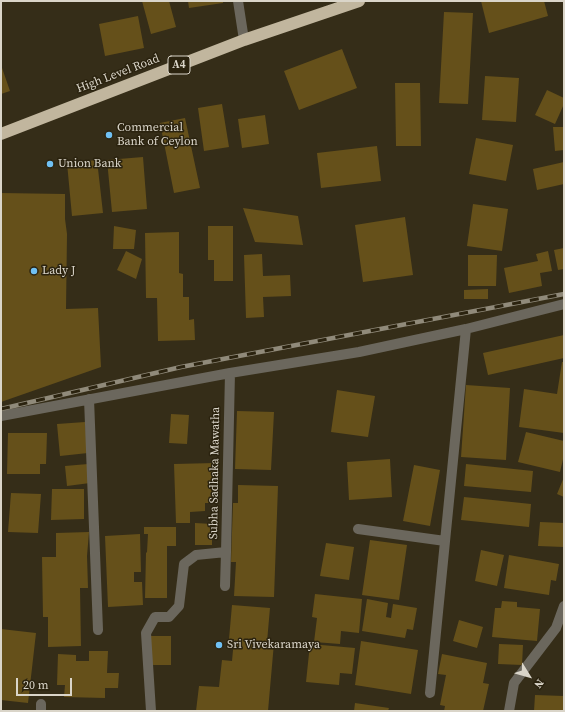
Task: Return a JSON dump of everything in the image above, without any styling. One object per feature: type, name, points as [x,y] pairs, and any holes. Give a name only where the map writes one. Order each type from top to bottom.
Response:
[{"type":"highway","name":"High Level Road","points":[[1,134],[244,40],[359,1]]},
{"type":"street","points":[[238,1],[244,40]]},
{"type":"street","points":[[1,416],[230,373],[359,352],[466,329],[564,304]]},
{"type":"street","points":[[430,692],[466,329]]},
{"type":"street","name":"Subha Sadhaka Mawatha","points":[[151,711],[146,634],[155,617],[169,617],[179,606],[184,564],[196,554],[226,552],[230,373]]},
{"type":"street","points":[[89,399],[98,630]]},
{"type":"street","points":[[358,530],[446,541]]},
{"type":"street","points":[[225,586],[226,552]]},
{"type":"street","points":[[509,711],[514,683],[556,628],[564,606]]},
{"type":"building","points":[[142,1],[169,1],[176,27],[151,34]]},
{"type":"building","points":[[188,1],[223,1],[223,3],[189,8]]},
{"type":"building","points":[[481,1],[544,1],[548,16],[489,33]]},
{"type":"building","points":[[444,12],[473,13],[468,104],[439,103]]},
{"type":"building","points":[[138,16],[144,48],[105,56],[99,24]]},
{"type":"building","points":[[342,49],[357,88],[299,110],[284,71]]},
{"type":"building","points":[[1,65],[10,91],[1,94]]},
{"type":"building","points":[[485,76],[519,78],[516,122],[482,120]]},
{"type":"building","points":[[395,83],[420,83],[421,146],[396,146]]},
{"type":"building","points":[[547,90],[564,98],[564,104],[555,124],[535,115]]},
{"type":"building","points":[[222,104],[229,147],[204,151],[198,108]]},
{"type":"building","points":[[265,115],[269,144],[242,148],[238,119]]},
{"type":"building","points":[[185,118],[200,188],[174,193],[160,123]]},
{"type":"building","points":[[553,127],[564,127],[564,150],[555,151]]},
{"type":"building","points":[[476,138],[513,145],[506,181],[469,174]]},
{"type":"building","points":[[377,146],[381,181],[321,188],[317,153]]},
{"type":"building","points":[[143,157],[147,209],[112,212],[107,160]]},
{"type":"building","points":[[97,160],[103,213],[72,216],[67,163]]},
{"type":"building","points":[[564,162],[564,184],[537,190],[533,169]]},
{"type":"building","name":"Lady J","points":[[1,193],[65,194],[65,219],[67,234],[66,309],[98,308],[101,367],[1,402]]},
{"type":"building","points":[[473,204],[508,209],[502,251],[467,246]]},
{"type":"building","points":[[243,208],[298,216],[303,245],[255,242]]},
{"type":"building","points":[[405,217],[413,275],[363,282],[355,225]]},
{"type":"building","points":[[114,226],[136,230],[134,249],[113,249]]},
{"type":"building","points":[[208,226],[233,226],[233,281],[214,281],[214,260],[208,260]]},
{"type":"building","points":[[179,232],[179,273],[183,274],[183,297],[189,297],[189,320],[194,319],[195,340],[158,341],[157,298],[146,298],[145,233]]},
{"type":"building","points":[[564,248],[564,269],[558,270],[554,250]]},
{"type":"building","points":[[126,251],[142,259],[136,279],[117,270]]},
{"type":"building","points":[[548,251],[552,271],[540,273],[542,286],[509,293],[504,268],[538,261],[536,254]]},
{"type":"building","points":[[262,254],[263,276],[290,275],[291,296],[263,297],[264,317],[246,318],[244,255]]},
{"type":"building","points":[[468,255],[497,255],[496,286],[468,286]]},
{"type":"building","points":[[488,289],[488,299],[464,299],[464,290]]},
{"type":"building","points":[[564,335],[564,358],[488,375],[483,353]]},
{"type":"building","points":[[562,362],[564,362],[564,433],[519,427],[524,389],[557,394]]},
{"type":"building","points":[[466,385],[510,388],[506,460],[461,457]]},
{"type":"building","points":[[337,390],[375,396],[368,437],[331,432]]},
{"type":"building","points":[[237,411],[274,412],[271,470],[235,469]]},
{"type":"building","points":[[171,414],[189,415],[187,444],[169,443]]},
{"type":"building","points":[[85,422],[88,453],[60,456],[57,424]]},
{"type":"building","points":[[526,432],[564,441],[564,455],[560,472],[518,462]]},
{"type":"building","points":[[8,433],[47,433],[46,464],[40,464],[40,474],[7,474]]},
{"type":"building","points":[[390,459],[392,497],[349,500],[347,462]]},
{"type":"building","points":[[215,463],[216,503],[205,503],[205,511],[190,512],[190,523],[176,523],[174,464]]},
{"type":"building","points":[[88,464],[90,483],[67,486],[65,466]]},
{"type":"building","points":[[466,464],[533,471],[531,492],[464,486]]},
{"type":"building","points":[[414,465],[440,470],[430,526],[403,521]]},
{"type":"building","points":[[564,477],[564,497],[557,494]]},
{"type":"building","points":[[238,485],[278,486],[274,597],[234,596],[236,562],[231,562],[233,503],[238,503]]},
{"type":"building","points":[[52,489],[84,489],[84,519],[51,520]]},
{"type":"building","points":[[11,493],[41,494],[38,533],[8,532]]},
{"type":"building","points":[[464,497],[531,504],[529,527],[461,520]]},
{"type":"building","points":[[540,522],[564,523],[564,547],[538,546]]},
{"type":"building","points":[[195,523],[212,524],[212,545],[195,545]]},
{"type":"building","points":[[144,527],[176,527],[176,546],[167,546],[167,598],[145,598],[148,534],[144,534]]},
{"type":"building","points":[[89,532],[87,556],[88,588],[80,588],[81,646],[48,647],[48,617],[43,617],[42,557],[56,557],[56,533]]},
{"type":"building","points":[[140,534],[141,572],[134,572],[134,582],[142,582],[143,605],[108,607],[105,536]]},
{"type":"building","points":[[370,540],[407,545],[399,600],[362,595]]},
{"type":"building","points":[[326,543],[354,547],[349,580],[320,576]]},
{"type":"building","points":[[481,550],[504,555],[497,586],[475,581]]},
{"type":"building","points":[[509,555],[559,564],[556,581],[551,580],[549,595],[504,588]]},
{"type":"building","points":[[315,594],[362,599],[359,633],[341,631],[340,644],[314,642],[317,618],[312,617]]},
{"type":"building","points":[[367,599],[388,603],[386,617],[391,618],[393,604],[417,608],[413,630],[407,629],[405,638],[362,631]]},
{"type":"building","points":[[502,601],[517,602],[517,607],[540,609],[537,641],[492,637],[495,608],[501,608]]},
{"type":"building","points":[[232,605],[270,608],[267,642],[274,643],[268,711],[196,711],[199,686],[219,687],[222,660],[232,661],[234,639],[229,639]]},
{"type":"building","points":[[459,620],[483,627],[477,648],[453,641]]},
{"type":"building","points":[[1,629],[36,633],[28,703],[1,700]]},
{"type":"building","points":[[151,636],[171,636],[171,665],[150,665]]},
{"type":"building","points":[[361,641],[418,650],[411,694],[355,685]]},
{"type":"building","points":[[310,644],[355,648],[352,674],[340,673],[339,685],[306,682]]},
{"type":"building","points":[[499,644],[523,645],[522,665],[498,664]]},
{"type":"building","points":[[89,651],[108,651],[107,673],[119,673],[118,688],[105,688],[105,698],[64,697],[65,685],[57,685],[58,654],[76,655],[76,661],[89,661]]},
{"type":"building","points":[[442,654],[487,663],[483,683],[489,684],[483,711],[444,711],[445,706],[440,705],[446,675],[438,674]]},
{"type":"building","points":[[535,695],[564,696],[564,711],[534,711]]},
{"type":"building","points":[[355,703],[389,708],[388,711],[354,711]]},
{"type":"railway","points":[[1,409],[181,367],[564,294]]},
{"type":"place","name":"Commercial Bank of Ceylon","points":[[109,135]]},
{"type":"place","name":"Union Bank","points":[[50,164]]},
{"type":"place","name":"Lady J","points":[[34,271]]},
{"type":"place","name":"Sri Vivekaramaya","points":[[219,645]]}]
